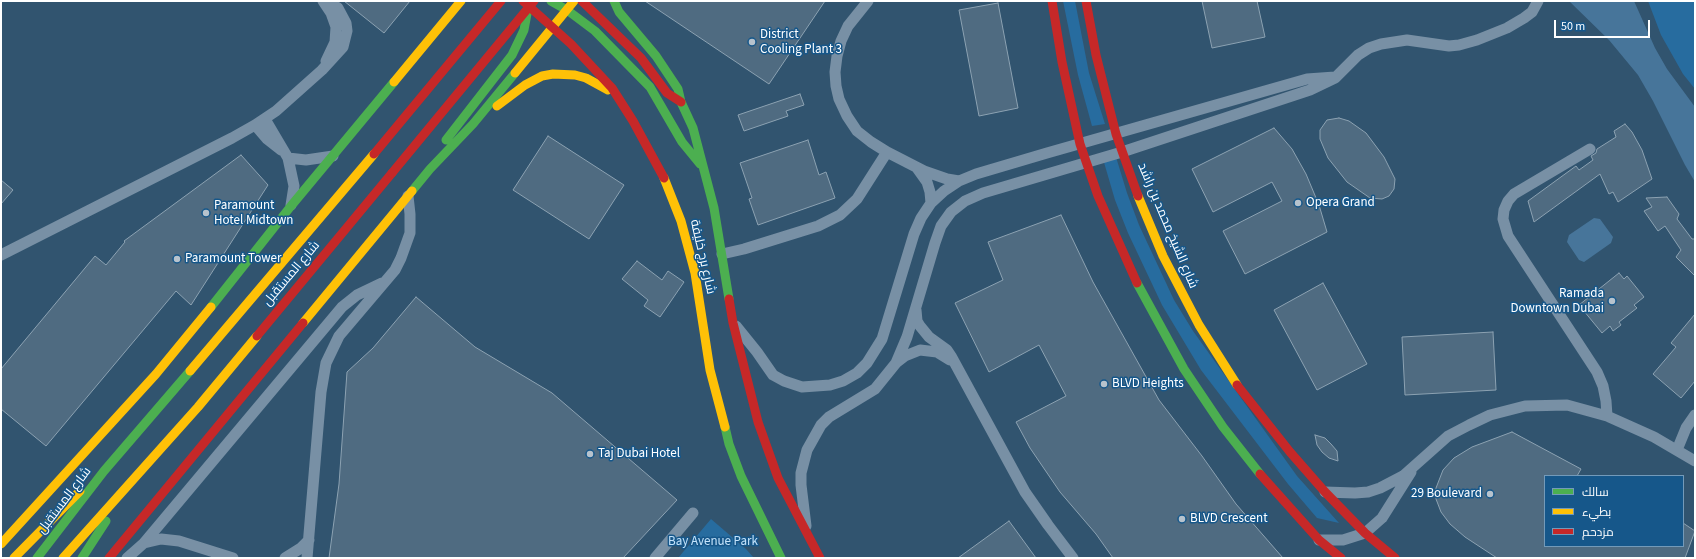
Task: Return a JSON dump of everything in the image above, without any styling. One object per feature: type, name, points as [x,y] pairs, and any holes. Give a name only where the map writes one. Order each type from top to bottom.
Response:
[{"type":"street","points":[[322,70],[332,49],[336,35],[335,20],[323,1]]},
{"type":"street","points":[[1,255],[260,122],[287,102],[322,70],[343,47],[347,31],[343,15],[338,8],[327,1]]},
{"type":"street","points":[[436,32],[445,16],[450,1]]},
{"type":"street","name":"شارع المستقبل","points":[[3,540],[156,374],[291,206],[461,1]]},
{"type":"street","name":"شارع المستقبل","points":[[37,558],[104,471],[372,157],[501,1]]},
{"type":"street","points":[[109,558],[430,169],[473,124],[574,1]]},
{"type":"street","points":[[582,1],[641,58],[667,93],[681,102]]},
{"type":"street","name":"شارع برج خليفة","points":[[614,1],[623,17],[656,56],[678,89],[681,102],[692,128],[714,208],[733,324],[750,394],[778,478],[820,558]]},
{"type":"street","points":[[868,1],[848,26],[841,41],[836,67],[836,86],[839,99],[847,116],[858,131],[871,142],[887,152],[935,175],[959,181]]},
{"type":"street","points":[[1052,1],[1062,62],[1080,144],[1114,234],[1131,272],[1184,369],[1203,399],[1244,455],[1289,508],[1319,540],[1341,558]]},
{"type":"street","name":"شارع الشيخ محمد بن راشد","points":[[1086,1],[1096,55],[1122,152],[1163,256],[1199,325],[1246,397],[1270,428],[1325,492],[1365,533],[1396,558]]},
{"type":"street","points":[[896,363],[907,337],[934,243],[941,226],[951,212],[965,201],[983,193],[1122,152],[1310,90],[1335,78],[1358,55],[1369,48],[1381,44],[1407,40],[1450,46],[1477,40],[1507,28],[1524,18],[1532,12],[1538,1]]},
{"type":"street","points":[[430,169],[447,138],[512,55],[524,30],[529,2]]},
{"type":"street","name":"شارع المستقبل","points":[[63,558],[198,407],[392,174],[529,2]]},
{"type":"street","name":"شارع برج خليفة","points":[[529,2],[606,80],[623,103],[671,195],[695,274],[710,370],[729,444],[741,476],[781,558]]},
{"type":"street","points":[[553,28],[548,6],[568,10],[595,31],[650,87],[674,125],[682,142],[702,167]]},
{"type":"street","points":[[473,124],[524,85],[542,76],[553,74],[575,75],[596,82],[611,91],[623,103]]},
{"type":"street","points":[[733,324],[757,352],[773,375],[784,381],[798,386],[823,386],[843,381],[857,373],[876,352],[882,339],[914,234],[921,218],[931,203],[944,191],[959,181],[976,174],[1307,79],[1335,78]]},
{"type":"street","points":[[260,122],[275,134],[285,154],[294,186],[291,206]]},
{"type":"street","points":[[1590,149],[1514,194],[1508,201],[1504,210],[1503,219],[1504,228],[1508,236],[1597,372],[1603,386],[1607,416]]},
{"type":"street","points":[[722,254],[818,226],[840,215],[857,199],[887,152]]},
{"type":"street","points":[[285,154],[306,160],[333,156]]},
{"type":"street","points":[[913,165],[927,182],[931,203]]},
{"type":"street","points":[[307,558],[322,385],[326,363],[339,336],[395,270],[406,246],[410,224],[408,196]]},
{"type":"street","points":[[127,558],[144,543],[342,308],[361,293],[384,283]]},
{"type":"street","points":[[916,309],[918,321],[924,332],[947,350],[1025,492],[1073,558]]},
{"type":"street","points":[[807,531],[801,485],[801,473],[807,450],[821,425],[829,417],[875,389],[896,363],[905,356],[920,350],[937,352],[954,363]]},
{"type":"street","points":[[1325,492],[1368,492],[1392,483],[1413,468],[1448,436],[1469,424],[1498,413],[1525,406],[1567,405],[1607,416],[1654,437],[1695,461]]},
{"type":"street","points":[[1677,450],[1688,425],[1695,415]]},
{"type":"street","points":[[1684,436],[1695,425]]},
{"type":"street","points":[[1319,540],[1343,540],[1365,533],[1382,518],[1413,468]]},
{"type":"street","points":[[14,558],[59,510],[104,471]]},
{"type":"street","points":[[82,558],[126,489]]},
{"type":"street","points":[[655,558],[693,513]]},
{"type":"street","points":[[144,543],[161,539],[179,541],[233,558]]},
{"type":"street","points":[[285,558],[301,548],[309,540]]},
{"type":"green space","points":[[1063,1],[1075,1],[1089,73],[1105,124],[1092,126],[1078,75]]},
{"type":"green space","points":[[1648,1],[1695,1],[1695,89],[1683,74],[1661,35]]},
{"type":"green space","points":[[1116,157],[1139,225],[1174,300],[1193,331],[1297,476],[1339,523],[1317,518],[1288,484],[1201,370],[1162,305],[1128,233],[1115,200],[1103,159]]},
{"type":"green space","name":"Bay Avenue Park","points":[[711,519],[746,549],[754,558],[678,558]]},
{"type":"shaded area","points":[[1569,1],[1634,1],[1655,48],[1667,69],[1695,107],[1695,182],[1638,75],[1609,40]]},
{"type":"shaded area","points":[[1594,218],[1600,219],[1613,237],[1611,243],[1584,262],[1579,260],[1567,242],[1569,235]]},
{"type":"building","points":[[344,1],[410,1],[384,33]]},
{"type":"building","name":"District Cooling Plant 3","points":[[645,1],[825,1],[769,84]]},
{"type":"building","points":[[1202,1],[1257,1],[1265,37],[1212,48]]},
{"type":"building","points":[[998,3],[1018,108],[979,116],[959,10]]},
{"type":"building","points":[[800,94],[804,105],[786,111],[788,116],[744,131],[738,115]]},
{"type":"building","name":"Opera Grand","points":[[1339,118],[1349,121],[1366,133],[1384,157],[1395,179],[1394,189],[1389,196],[1382,199],[1370,198],[1347,182],[1328,158],[1320,139],[1320,130],[1327,120]]},
{"type":"building","points":[[1625,124],[1632,132],[1642,150],[1652,179],[1618,202],[1613,192],[1609,194],[1600,174],[1534,222],[1528,201],[1576,166],[1579,170],[1593,160],[1591,156],[1596,153],[1597,149],[1616,137],[1614,131]]},
{"type":"building","name":"Opera Grand","points":[[1274,128],[1292,149],[1306,174],[1319,205],[1327,232],[1245,274],[1223,231],[1282,201],[1272,182],[1213,212],[1192,169]]},
{"type":"building","points":[[548,136],[624,185],[589,239],[513,190]]},
{"type":"building","points":[[808,140],[819,175],[826,172],[835,198],[758,225],[749,199],[752,198],[740,163]]},
{"type":"building","points":[[241,155],[268,185],[191,305],[176,291],[46,446],[1,409],[1,369],[95,256],[106,265],[125,242],[124,241]]},
{"type":"building","points":[[1,180],[13,190],[1,204]]},
{"type":"building","points":[[1667,197],[1679,214],[1677,219],[1692,239],[1695,239],[1695,276],[1676,257],[1681,250],[1665,226],[1658,231],[1644,211],[1652,207],[1646,198]]},
{"type":"building","name":"BLVD Heights","points":[[1061,215],[1093,282],[1159,400],[1202,456],[1236,504],[1283,558],[1113,558],[1096,534],[1060,492],[1030,448],[1016,422],[1066,396],[1039,345],[989,372],[955,303],[1003,280],[988,242]]},
{"type":"building","points":[[637,261],[662,280],[668,271],[684,282],[660,317],[644,306],[648,300],[622,279]]},
{"type":"building","name":"Ramada Downtown Dubai","points":[[1619,273],[1624,279],[1627,276],[1644,297],[1634,305],[1637,308],[1619,322],[1621,325],[1613,331],[1610,326],[1602,333],[1579,305]]},
{"type":"building","points":[[1323,283],[1367,364],[1317,390],[1274,310]]},
{"type":"building","points":[[416,297],[475,347],[552,393],[677,500],[623,558],[329,558],[339,484],[347,372],[373,348]]},
{"type":"building","points":[[1695,314],[1695,381],[1681,398],[1653,374],[1676,347],[1671,343]]},
{"type":"building","points":[[1493,332],[1496,390],[1405,395],[1402,337]]},
{"type":"building","name":"29 Boulevard","points":[[1512,432],[1581,469],[1578,475],[1544,475],[1544,547],[1684,547],[1684,524],[1695,531],[1685,558],[1497,558],[1465,537],[1450,524],[1441,512],[1436,499],[1436,488],[1443,470],[1454,458],[1472,447]]},
{"type":"building","points":[[1315,435],[1325,438],[1331,444],[1337,451],[1338,461],[1329,458],[1322,452],[1317,445]]},
{"type":"building","points":[[1009,521],[1036,558],[958,558]]},
{"type":"traffic: fast","points":[[551,1],[567,10],[595,31],[650,87],[682,142],[700,164]]},
{"type":"traffic: fast","points":[[614,1],[619,12],[656,56],[678,89],[681,102],[693,128],[714,208],[729,299]]},
{"type":"traffic: fast","points":[[446,140],[512,55],[524,30],[529,3]]},
{"type":"traffic: fast","points":[[412,191],[430,169],[473,124],[515,73]]},
{"type":"traffic: fast","points":[[211,307],[291,206],[394,82]]},
{"type":"traffic: fast","points":[[1137,283],[1184,369],[1223,427],[1260,474]]},
{"type":"traffic: fast","points":[[37,558],[104,471],[190,371]]},
{"type":"traffic: fast","points":[[725,427],[729,444],[741,476],[781,558]]},
{"type":"traffic: fast","points":[[82,558],[106,521]]},
{"type":"traffic: slow","points":[[394,82],[461,1]]},
{"type":"traffic: slow","points":[[515,73],[574,1]]},
{"type":"traffic: slow","points":[[497,106],[525,85],[542,76],[553,74],[575,75],[586,78],[608,90]]},
{"type":"traffic: slow","points":[[190,371],[374,154]]},
{"type":"traffic: slow","points":[[664,178],[681,221],[695,273],[710,370],[725,427]]},
{"type":"traffic: slow","points":[[303,323],[412,191]]},
{"type":"traffic: slow","points":[[1138,196],[1163,256],[1199,325],[1237,385]]},
{"type":"traffic: slow","points":[[1,544],[156,374],[211,307]]},
{"type":"traffic: slow","points":[[63,558],[198,407],[257,336]]},
{"type":"traffic: slow","points":[[14,558],[80,491]]},
{"type":"traffic: jam","points":[[374,154],[501,1]]},
{"type":"traffic: jam","points":[[523,1],[571,44],[612,88],[633,121],[664,178]]},
{"type":"traffic: jam","points":[[392,173],[534,1]]},
{"type":"traffic: jam","points":[[582,1],[641,58],[667,93],[681,102]]},
{"type":"traffic: jam","points":[[1052,1],[1062,62],[1080,144],[1098,196],[1137,283]]},
{"type":"traffic: jam","points":[[1086,1],[1096,55],[1116,134],[1138,196]]},
{"type":"traffic: jam","points":[[257,336],[392,173]]},
{"type":"traffic: jam","points":[[729,299],[733,323],[758,422],[778,478],[820,558]]},
{"type":"traffic: jam","points":[[109,558],[303,323]]},
{"type":"traffic: jam","points":[[1237,385],[1290,452],[1325,492],[1365,533],[1395,558]]},
{"type":"traffic: jam","points":[[1260,474],[1319,540],[1341,558]]},
{"type":"place","name":"District Cooling Plant 3","points":[[752,42]]},
{"type":"place","name":"Opera Grand","points":[[1298,203]]},
{"type":"place","name":"Paramount Hotel Midtown","points":[[206,213]]},
{"type":"place","name":"Paramount Tower","points":[[177,259]]},
{"type":"place","name":"Ramada Downtown Dubai","points":[[1612,301]]},
{"type":"place","name":"BLVD Heights","points":[[1104,384]]},
{"type":"place","name":"Taj Dubai Hotel","points":[[590,454]]},
{"type":"place","name":"29 Boulevard","points":[[1490,494]]},
{"type":"place","name":"BLVD Crescent","points":[[1182,519]]}]
